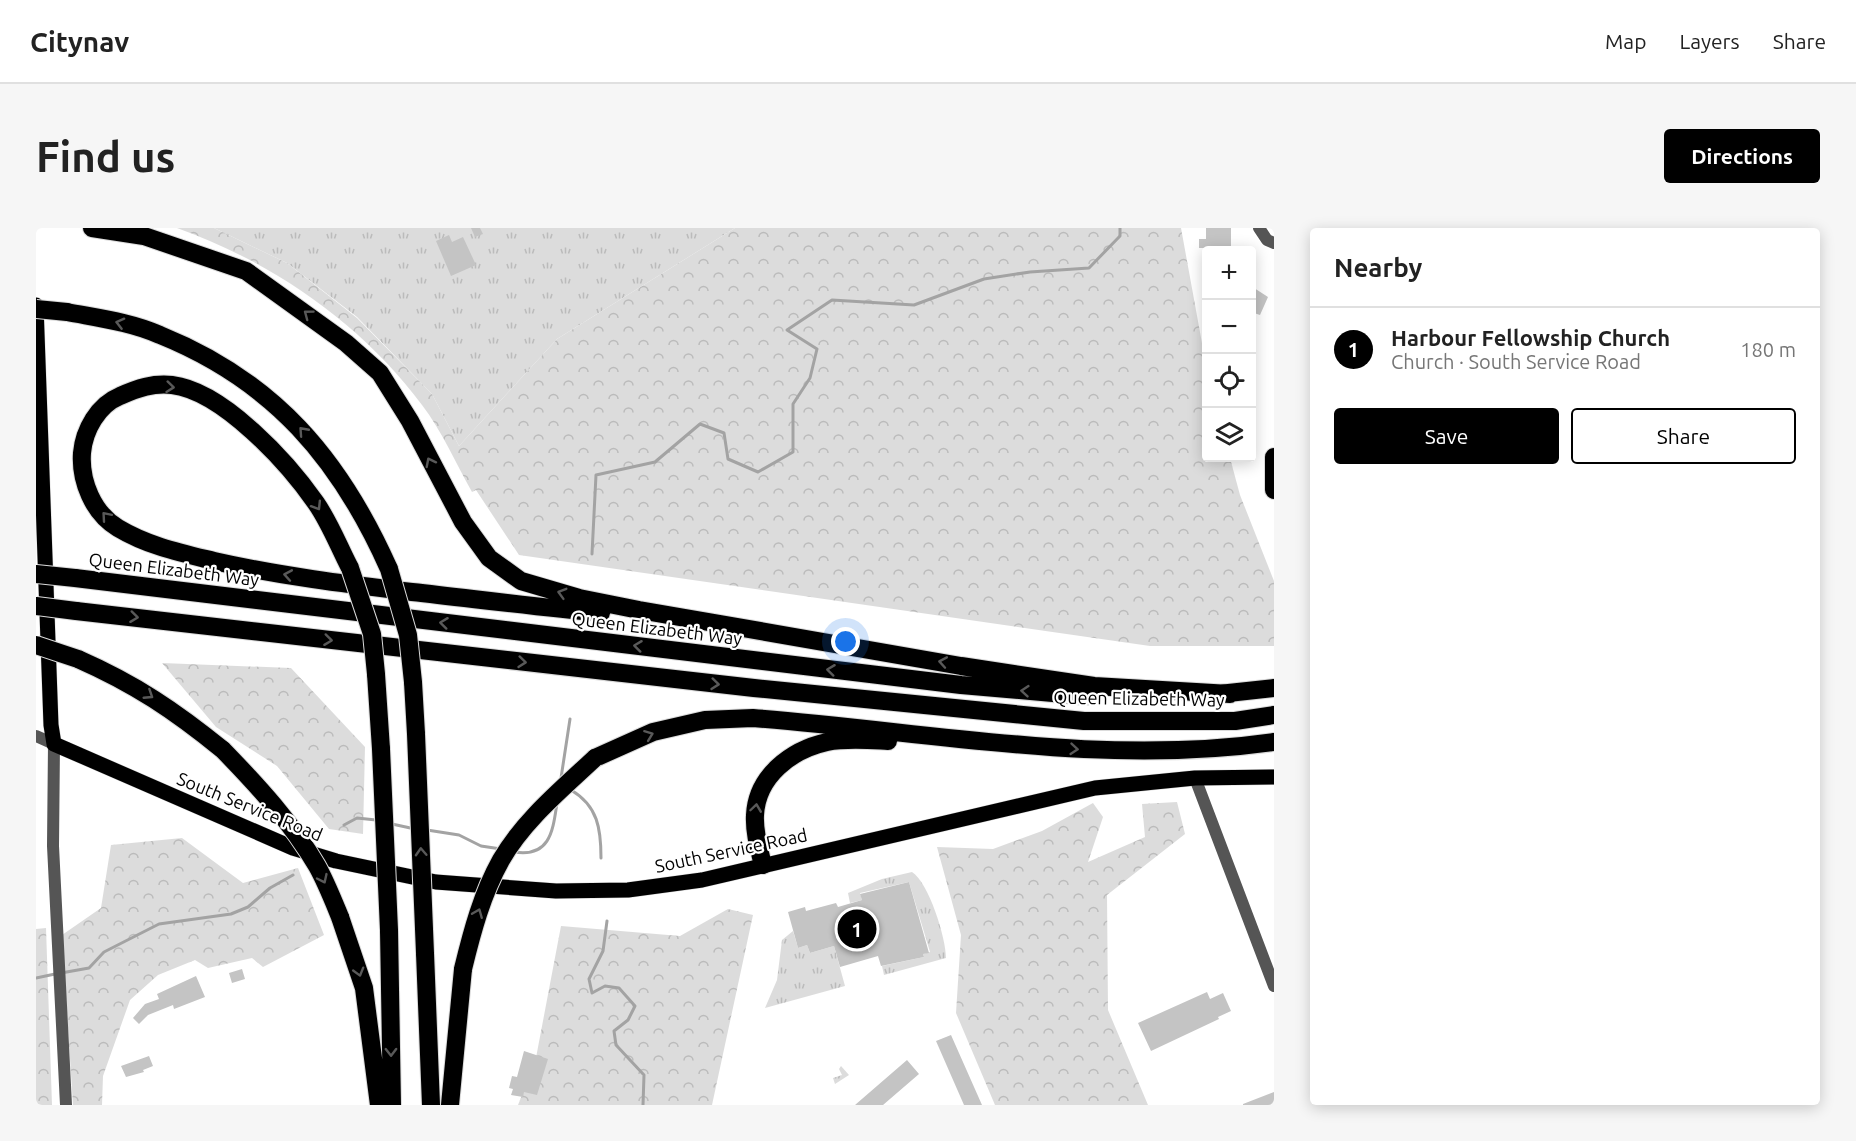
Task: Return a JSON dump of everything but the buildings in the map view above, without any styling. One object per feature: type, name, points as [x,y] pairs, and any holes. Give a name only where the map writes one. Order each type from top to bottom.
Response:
[{"type":"highway","points":[[92,228],[144,236],[246,271],[346,343],[380,373],[410,421],[463,522],[489,558],[522,581],[596,601],[961,666],[1094,686],[1230,694]]},
{"type":"highway","points":[[36,307],[117,321],[160,334],[208,359],[255,388],[295,422],[325,455],[366,520],[389,569],[408,635],[416,734],[431,1105]]},
{"type":"highway","points":[[392,1105],[389,930],[376,674],[372,634],[350,568],[317,505],[290,468],[255,433],[201,395],[173,385],[144,386],[113,399],[90,422],[83,442],[81,470],[89,496],[116,527],[161,549],[240,567],[330,582],[594,612],[722,623]]},
{"type":"highway","points":[[1274,457],[1274,490]]},
{"type":"highway","name":"Queen Elizabeth Way","points":[[36,574],[961,685],[1113,698],[1230,694],[1274,688]]},
{"type":"highway","name":"Queen Elizabeth Way","points":[[36,606],[754,688],[1084,721],[1235,721],[1274,715]]},
{"type":"highway","points":[[36,645],[78,659],[124,680],[182,717],[223,750],[255,783],[290,826],[317,866],[340,917],[364,988],[380,1105]]},
{"type":"highway","points":[[450,1105],[463,969],[475,920],[501,860],[535,815],[595,758],[653,732],[705,720],[753,718],[1015,744]]},
{"type":"highway","points":[[763,865],[755,816],[758,795],[769,776],[788,759],[807,748],[829,742],[1015,744],[1151,752],[1274,742]]},
{"type":"main road","points":[[36,307],[54,744]]},
{"type":"main road","name":"South Service Road","points":[[54,744],[293,848],[385,873],[435,882],[503,889],[628,890],[702,880],[1095,788],[1195,778],[1274,777]]},
{"type":"street","points":[[1260,228],[1267,240],[1274,243]]},
{"type":"street","name":"South Service Road","points":[[36,736],[54,744]]},
{"type":"street","points":[[54,744],[53,846],[66,1105]]},
{"type":"street","points":[[1195,778],[1274,986]]},
{"type":"green space","points":[[177,228],[214,228],[287,263],[357,318],[432,394],[459,446],[557,339],[735,228],[1181,228],[1202,343],[1202,462],[1231,462],[1240,495],[1274,581],[1274,646],[1150,646],[519,555],[476,490],[472,492],[429,415],[398,375],[343,322],[312,298],[247,258]]},
{"type":"green space","points":[[214,228],[735,228],[557,339],[459,446],[432,394],[357,317],[287,263]]},
{"type":"green space","points":[[162,663],[291,668],[365,747],[363,834],[329,829],[277,766],[216,727]]},
{"type":"green space","points":[[1177,802],[1185,834],[1107,895],[1108,1010],[1148,1105],[995,1105],[956,1013],[961,935],[937,847],[993,849],[1042,831],[1093,803],[1103,817],[1088,862],[1145,837],[1142,804]]},
{"type":"green space","points":[[182,838],[243,883],[298,868],[324,935],[263,967],[252,958],[208,968],[195,960],[158,975],[130,1000],[103,1076],[102,1105],[73,1105],[62,935],[101,908],[111,845]]},
{"type":"green space","points":[[912,872],[930,899],[943,938],[946,958],[884,975],[882,966],[924,957],[923,954],[930,952],[909,882],[860,893],[862,900],[850,903],[848,893],[882,879]]},
{"type":"green space","points":[[728,909],[753,915],[712,1105],[518,1105],[535,1063],[561,926],[680,936]]},
{"type":"green space","points":[[46,928],[52,1105],[36,1105],[36,929]]},
{"type":"green space","points":[[793,931],[798,948],[807,945],[810,953],[834,946],[845,986],[765,1008],[777,980],[782,940]]},
{"type":"green space","points":[[841,1066],[849,1075],[835,1084],[833,1078],[842,1075],[839,1069]]},
{"type":"waterway","points":[[592,554],[596,475],[655,462],[700,424],[724,433],[728,459],[758,472],[793,452],[793,404],[810,378],[817,349],[787,330],[832,300],[914,305],[984,279],[1030,272],[1089,268],[1120,236],[1120,228]]},
{"type":"waterway","points":[[561,778],[570,719]]},
{"type":"waterway","points":[[571,790],[587,803],[596,819],[599,828],[601,858]]},
{"type":"waterway","points":[[514,852],[536,851],[543,846],[551,832],[557,803]]},
{"type":"waterway","points":[[344,825],[357,818],[376,820]]},
{"type":"waterway","points":[[392,824],[415,829]]},
{"type":"waterway","points":[[427,830],[459,835],[481,846],[501,849]]},
{"type":"waterway","points":[[61,973],[89,968],[104,952],[159,924],[231,914],[248,907],[270,888],[293,875]]},
{"type":"waterway","points":[[607,921],[603,951],[589,979],[592,993],[605,986],[619,988],[635,1006],[628,1020],[614,1031],[616,1045],[644,1075],[643,1105]]},
{"type":"waterway","points":[[36,978],[55,974]]},
{"type":"place","name":"Harbour Fellowship Church","points":[[857,929]]}]
